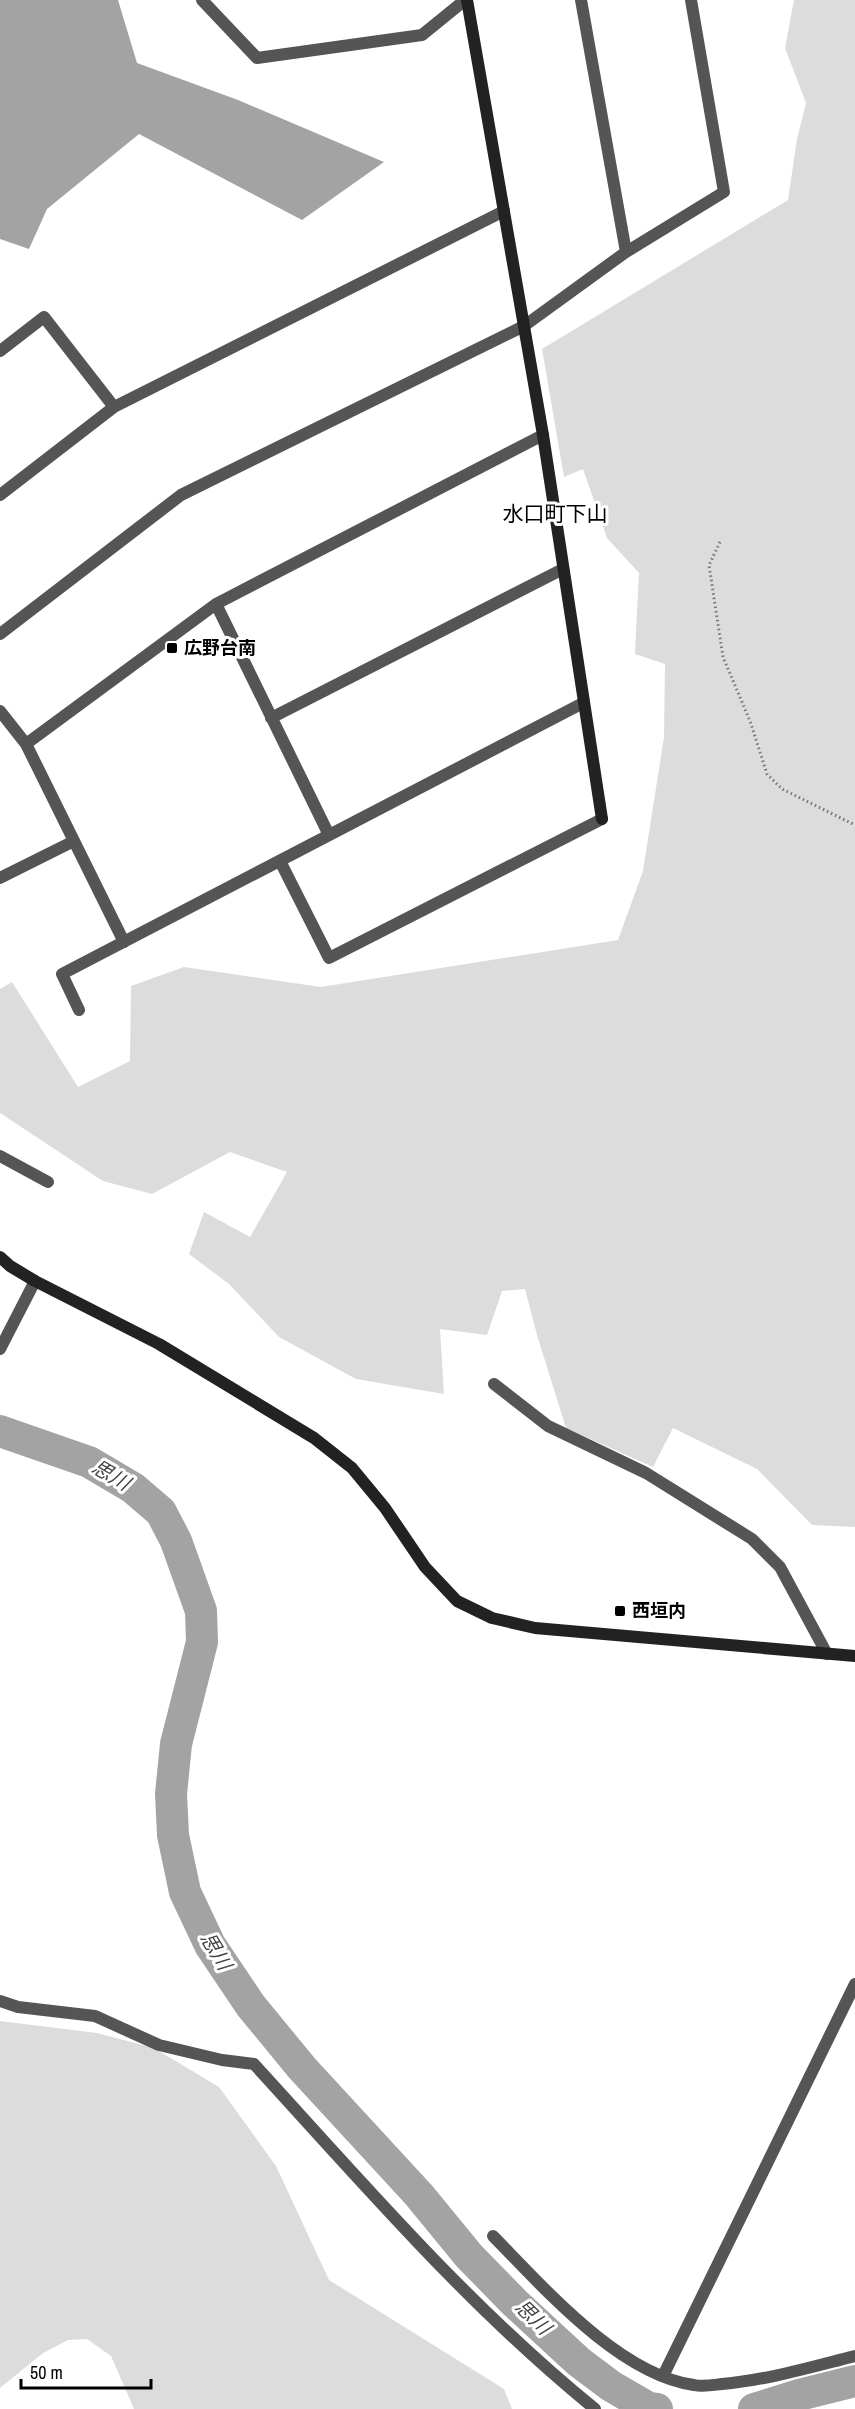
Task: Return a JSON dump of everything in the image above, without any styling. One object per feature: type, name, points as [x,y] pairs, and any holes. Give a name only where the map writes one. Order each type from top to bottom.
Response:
[{"type":"street","points":[[202,0],[256,58],[422,34],[466,0],[543,435],[602,819],[329,958],[280,861]]},
{"type":"street","points":[[581,0],[627,252]]},
{"type":"street","points":[[0,634],[181,495],[524,326],[627,252],[724,192],[691,0]]},
{"type":"street","points":[[0,495],[114,406],[504,211]]},
{"type":"street","points":[[0,351],[44,317],[114,406]]},
{"type":"street","points":[[26,744],[216,604],[543,435]]},
{"type":"street","points":[[271,718],[563,569]]},
{"type":"street","points":[[216,604],[329,835]]},
{"type":"street","points":[[79,1010],[62,974],[583,703]]},
{"type":"street","points":[[0,711],[26,744],[124,942]]},
{"type":"street","points":[[0,878],[74,841]]},
{"type":"street","points":[[0,1156],[48,1182]]},
{"type":"street","points":[[0,1257],[35,1281],[159,1344],[314,1438],[352,1468],[385,1508],[425,1567],[457,1601],[492,1618],[535,1628],[855,1656]]},
{"type":"street","points":[[0,1349],[35,1281]]},
{"type":"street","points":[[494,1384],[548,1426],[646,1473],[752,1539],[780,1567],[826,1654]]},
{"type":"street","points":[[663,2376],[855,1984]]},
{"type":"street","points":[[0,2001],[18,2007],[95,2016],[159,2045],[222,2060],[254,2064],[500,2327],[595,2409]]},
{"type":"street","points":[[494,2236],[555,2298],[625,2358],[663,2376],[696,2386],[733,2383],[771,2377],[855,2356]]},
{"type":"path","points":[[720,542],[709,565],[723,657],[750,721],[767,774],[782,789],[855,825]]},
{"type":"shaded area","points":[[0,0],[118,0],[137,63],[238,100],[384,162],[302,220],[139,134],[47,209],[29,249],[0,239]]},
{"type":"shaded area","points":[[794,0],[855,0],[855,1527],[812,1525],[757,1469],[673,1428],[653,1467],[566,1428],[525,1289],[502,1291],[487,1335],[440,1329],[444,1394],[356,1379],[279,1337],[229,1284],[189,1254],[204,1212],[250,1237],[287,1172],[230,1152],[152,1194],[103,1181],[0,1113],[0,989],[12,982],[78,1087],[130,1061],[131,986],[184,967],[321,987],[618,940],[643,871],[664,737],[665,664],[635,654],[639,573],[607,538],[583,469],[564,477],[542,349],[788,200],[797,139],[806,103],[785,48]]},
{"type":"shaded area","points":[[0,2021],[97,2033],[154,2048],[219,2087],[276,2166],[329,2280],[504,2389],[512,2409],[134,2409],[111,2356],[87,2339],[68,2340],[43,2353],[0,2388]]},
{"type":"waterway","name":"思川","points":[[0,1431],[89,1462],[133,1488],[161,1512],[176,1541],[201,1611],[202,1642],[176,1744],[171,1794],[173,1835],[185,1892],[210,1945],[251,2006],[302,2068],[419,2195],[469,2256],[515,2303],[579,2362],[611,2386],[649,2408],[657,2409]]},
{"type":"waterway","name":"思川","points":[[754,2409],[855,2381]]},
{"type":"place","name":"広野台南","points":[[172,648]]},
{"type":"place","name":"西垣内","points":[[620,1611]]},
{"type":"district","name":"水口町下山","points":[[555,514]]}]
